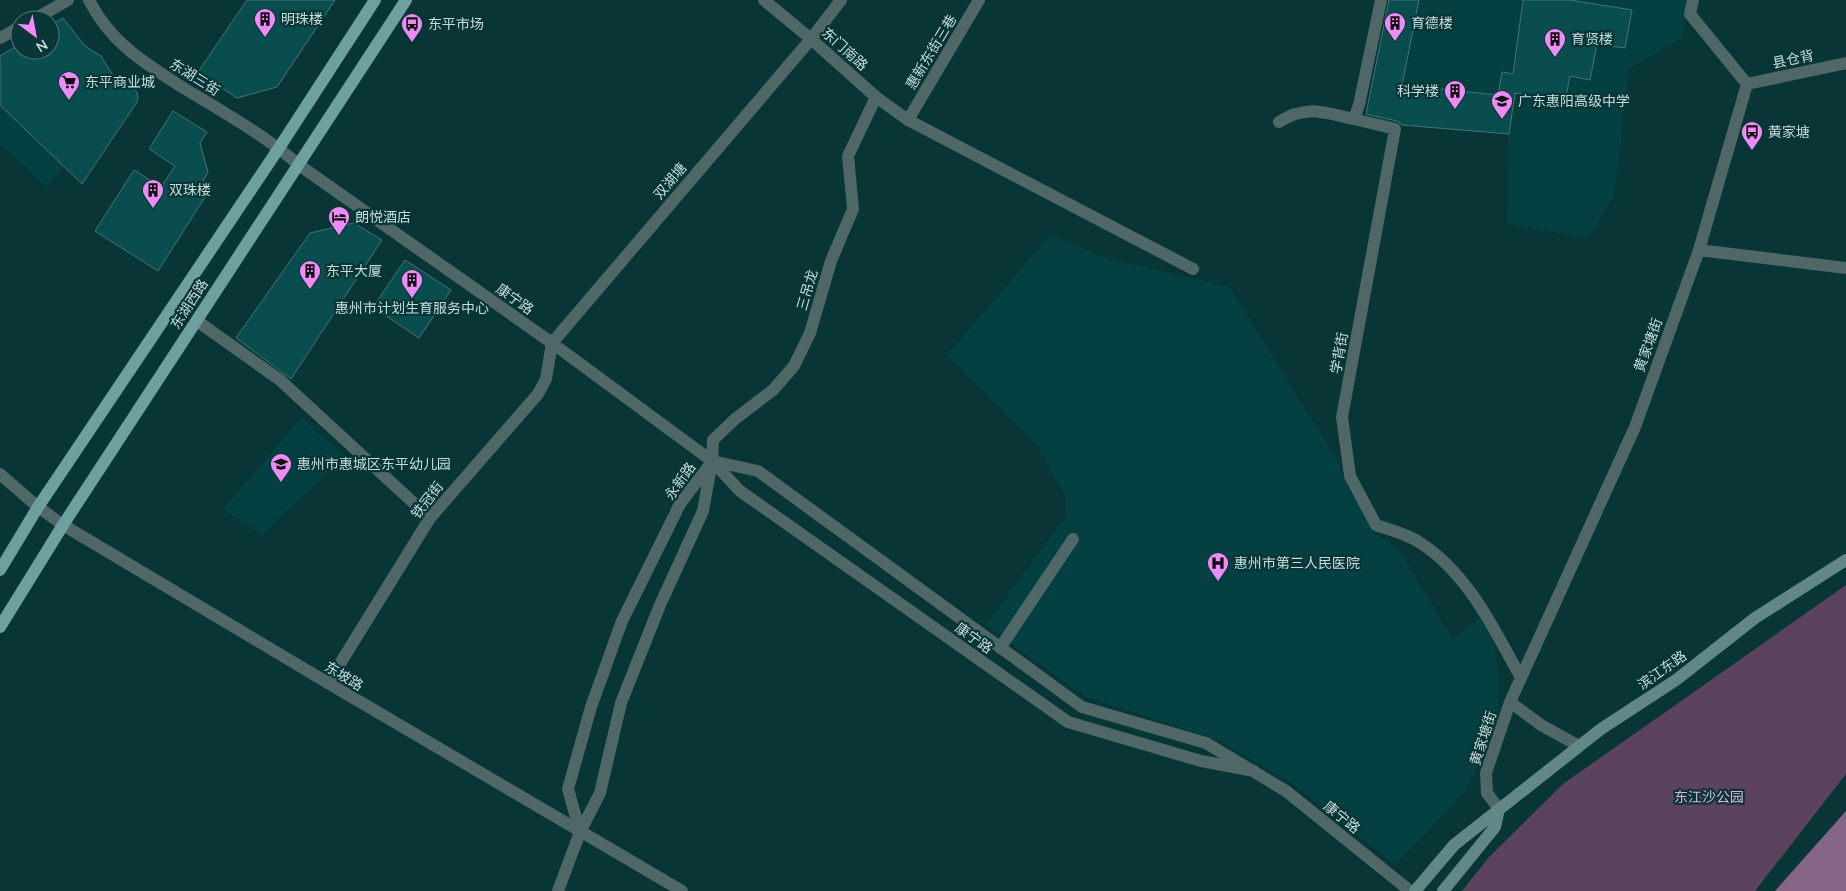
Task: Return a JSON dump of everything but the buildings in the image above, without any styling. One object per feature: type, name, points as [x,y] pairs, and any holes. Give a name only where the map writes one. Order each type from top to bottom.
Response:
[{"type":"main road","name":"东湖西路","points":[[0,570],[38,507],[279,148],[375,0]]},
{"type":"main road","name":"东湖西路","points":[[0,627],[63,525],[406,0]]},
{"type":"main road","name":"滨江东路","points":[[1415,891],[1454,844],[1601,729],[1676,680],[1755,618],[1846,560]]},
{"type":"main road","points":[[1443,891],[1495,827],[1499,809]]},
{"type":"street","points":[[50,10],[68,0]]},
{"type":"street","name":"东湖三街","points":[[89,0],[102,24],[127,50],[163,75],[279,148],[299,165]]},
{"type":"street","name":"东门南路","points":[[764,0],[811,39],[876,98],[908,120],[1193,269]]},
{"type":"street","name":"双湖塘","points":[[552,343],[811,39],[841,0]]},
{"type":"street","name":"惠新东街三巷","points":[[908,120],[979,0]]},
{"type":"street","points":[[1280,122],[1290,115],[1308,110],[1354,119],[1359,105],[1381,0]]},
{"type":"street","points":[[1693,0],[1690,14],[1747,84]]},
{"type":"street","name":"县仓背","points":[[1747,84],[1846,63]]},
{"type":"street","name":"黄家塘街","points":[[1499,809],[1487,794],[1486,774],[1510,702],[1635,427],[1699,250],[1747,84]]},
{"type":"street","name":"三吊龙","points":[[712,461],[713,440],[734,419],[773,390],[794,366],[810,333],[831,261],[854,209],[848,156],[876,98]]},
{"type":"street","name":"学背街","points":[[1354,119],[1395,129],[1342,417],[1350,476],[1376,525],[1418,541],[1454,571],[1487,615],[1521,678]]},
{"type":"street","name":"康宁路","points":[[299,165],[552,343],[712,461],[740,491],[1068,722],[1201,761],[1254,771]]},
{"type":"street","points":[[1699,250],[1846,268]]},
{"type":"street","points":[[197,321],[280,380],[430,518]]},
{"type":"street","name":"铁冠街","points":[[328,683],[430,518],[538,394],[546,379],[552,343]]},
{"type":"street","name":"康宁路","points":[[712,461],[758,472],[1082,708],[1206,743],[1254,771],[1286,791],[1410,891]]},
{"type":"street","name":"永新路","points":[[580,832],[568,789],[591,707],[622,621],[680,504],[712,461]]},
{"type":"street","name":"永新路","points":[[558,891],[580,832],[600,793],[621,703],[660,604],[704,511],[712,461]]},
{"type":"street","name":"东坡路","points":[[0,474],[38,507],[63,525],[682,891]]},
{"type":"street","points":[[1000,648],[1073,539]]},
{"type":"street","name":"黄家塘街","points":[[1510,702],[1541,725],[1579,746]]},
{"type":"shaded area","name":"广东惠阳高级中学","points":[[1388,0],[1689,0],[1682,38],[1629,69],[1615,195],[1588,238],[1507,224],[1508,134],[1394,124],[1365,116]]},
{"type":"shaded area","points":[[0,84],[76,156],[46,187],[0,143]]},
{"type":"shaded area","name":"惠州市第三人民医院","points":[[1051,234],[1101,257],[1230,287],[1337,460],[1344,479],[1374,533],[1397,547],[1453,639],[1479,617],[1493,639],[1499,678],[1498,720],[1466,791],[1395,865],[1289,781],[1216,739],[1086,697],[986,625],[1066,516],[1066,498],[1037,446],[947,355]]},
{"type":"shaded area","name":"惠州市惠城区东平幼儿园","points":[[302,417],[344,456],[262,535],[223,509]]},
{"type":"shaded area","points":[[1846,811],[1846,891],[1775,891]]},
{"type":"green space","name":"东江沙公园","points":[[1846,585],[1846,774],[1755,891],[1462,891],[1489,857],[1563,784]]},
{"type":"place","name":"明珠楼","points":[[265,38]]},
{"type":"place","name":"育德楼","points":[[1395,42]]},
{"type":"place","name":"东平市场","points":[[412,43]]},
{"type":"place","name":"育贤楼","points":[[1555,58]]},
{"type":"place","name":"东平商业城","points":[[69,101]]},
{"type":"place","name":"科学楼","points":[[1455,110]]},
{"type":"place","name":"广东惠阳高级中学","points":[[1502,120]]},
{"type":"place","name":"黄家塘","points":[[1752,151]]},
{"type":"place","name":"双珠楼","points":[[153,209]]},
{"type":"place","name":"朗悦酒店","points":[[339,236]]},
{"type":"place","name":"东平大厦","points":[[310,290]]},
{"type":"place","name":"惠州市计划生育服务中心","points":[[412,299]]},
{"type":"place","name":"惠州市惠城区东平幼儿园","points":[[281,483]]},
{"type":"place","name":"惠州市第三人民医院","points":[[1218,582]]}]
